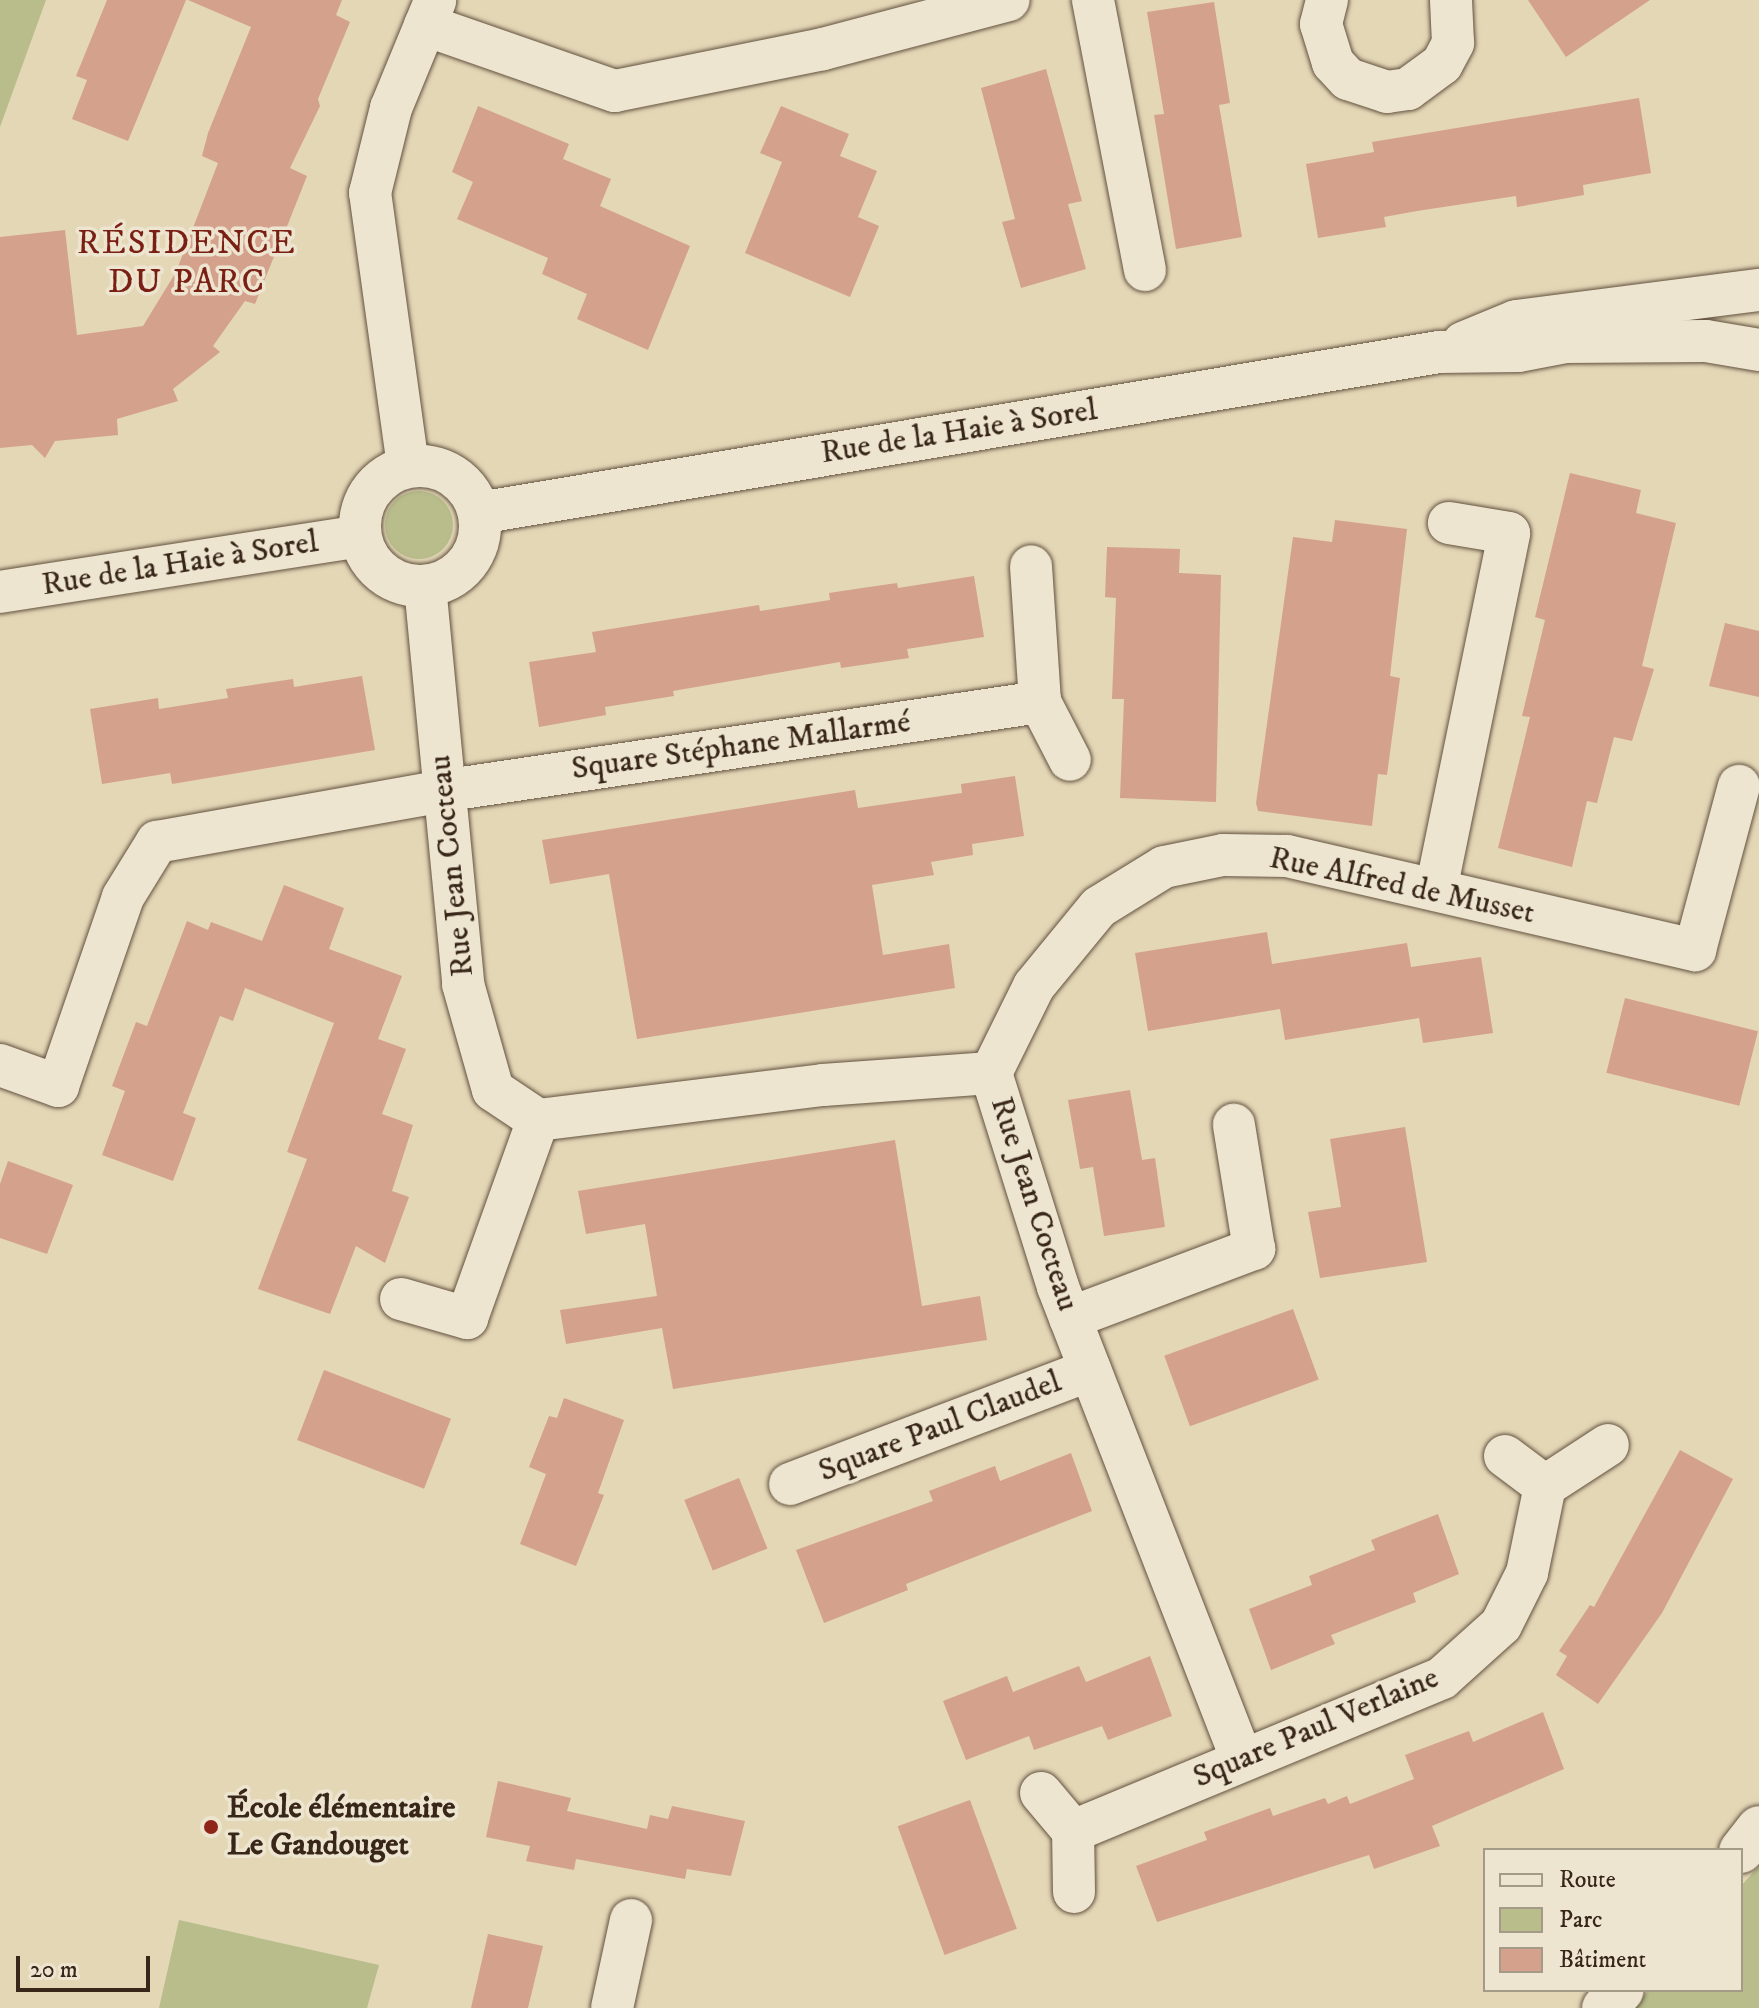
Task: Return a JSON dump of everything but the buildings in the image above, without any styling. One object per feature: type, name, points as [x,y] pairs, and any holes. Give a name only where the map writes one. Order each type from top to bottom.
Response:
[{"type":"street","points":[[408,466],[370,193],[391,108],[430,12],[615,91],[823,49],[1009,0]]},
{"type":"street","points":[[1093,0],[1145,270]]},
{"type":"street","points":[[1327,0],[1321,24],[1333,63],[1348,79],[1387,92],[1408,89],[1442,64],[1453,43],[1451,0]]},
{"type":"street","name":"Rue de la Haie à Sorel","points":[[1439,352],[1516,321],[1759,290]]},
{"type":"street","name":"Rue de la Haie à Sorel","points":[[479,513],[1439,352],[1518,351],[1565,342],[1706,341],[1759,350]]},
{"type":"street","points":[[408,466],[445,471],[473,495],[479,513],[477,547],[469,562],[457,574],[425,586],[407,585],[383,573],[365,553],[360,536],[360,517],[376,484],[408,466]]},
{"type":"street","points":[[1436,890],[1509,533],[1449,523]]},
{"type":"street","name":"Rue de la Haie à Sorel","points":[[0,592],[360,536]]},
{"type":"street","points":[[1031,566],[1040,702],[1070,760]]},
{"type":"street","name":"Rue Jean Cocteau","points":[[425,586],[442,791],[463,984],[493,1090],[538,1120],[823,1085],[991,1073],[1070,1318],[1242,1760]]},
{"type":"street","name":"Square Stéphane Mallarmé","points":[[0,1065],[58,1086],[123,897],[157,842],[442,791],[1040,702]]},
{"type":"street","name":"Rue Alfred de Musset","points":[[991,1073],[1034,986],[1099,907],[1164,867],[1223,855],[1287,856],[1695,950],[1739,786]]},
{"type":"street","points":[[401,1299],[467,1318],[538,1120]]},
{"type":"street","points":[[1070,1318],[1254,1249],[1234,1125]]},
{"type":"street","name":"Square Paul Claudel","points":[[790,1484],[1090,1370]]},
{"type":"street","points":[[1505,1456],[1545,1486],[1608,1445]]},
{"type":"street","name":"Square Paul Verlaine","points":[[1073,1831],[1442,1678],[1501,1625],[1527,1573],[1545,1486]]},
{"type":"street","points":[[1041,1793],[1073,1831],[1074,1892]]},
{"type":"street","points":[[1743,1848],[1759,1828]]},
{"type":"street","points":[[612,2008],[631,1920]]},
{"type":"street","points":[[1604,2008],[1620,1992]]},
{"type":"green space","points":[[0,0],[46,0],[0,127]]},
{"type":"green space","points":[[412,491],[426,491],[438,496],[448,506],[453,525],[448,544],[438,554],[426,559],[412,559],[400,554],[390,544],[385,532],[385,518],[390,506],[400,496]]},
{"type":"green space","points":[[1759,1866],[1759,2008],[1633,2008],[1647,1992],[1743,1992],[1743,1884]]},
{"type":"green space","points":[[179,1920],[379,1965],[367,2008],[159,2008]]},
{"type":"place","name":"École élémentaire Le Gandouget","points":[[211,1827]]},
{"type":"district","name":"RÉSIDENCE DU PARC","points":[[187,262]]}]
